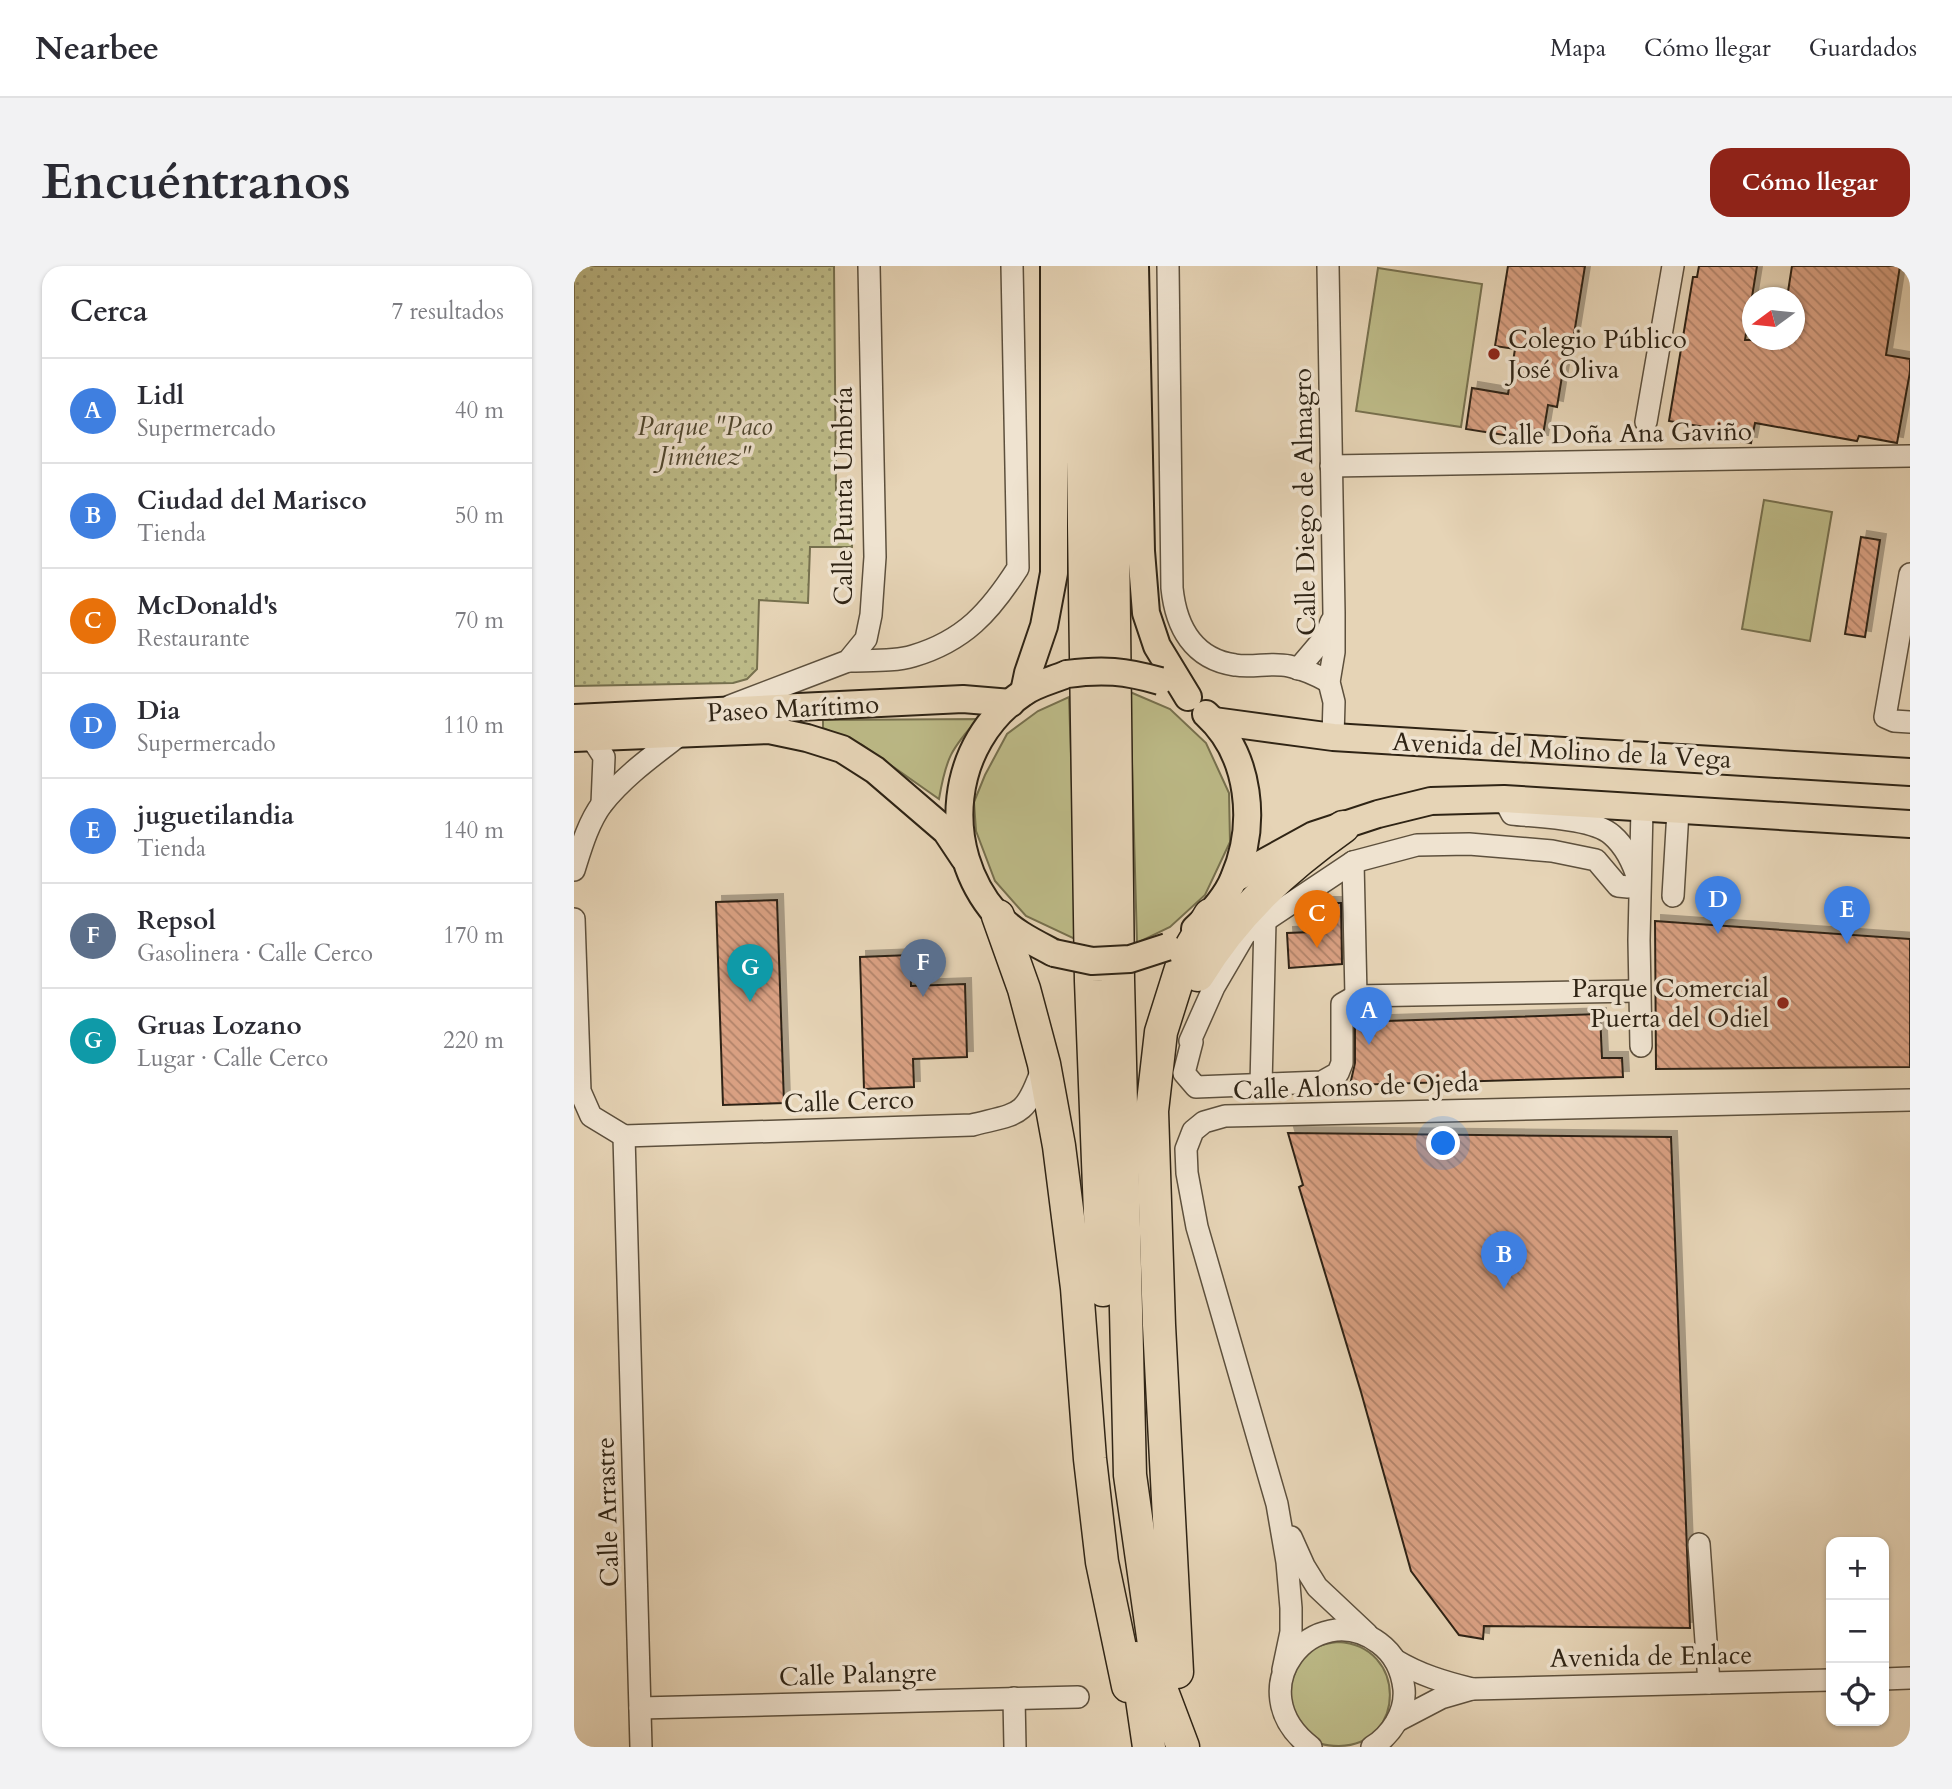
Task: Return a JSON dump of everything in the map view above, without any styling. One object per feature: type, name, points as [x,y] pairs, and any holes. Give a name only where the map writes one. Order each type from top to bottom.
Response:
[{"type":"highway","points":[[1080,266],[1092,1008],[1107,1385],[1121,1535],[1147,1738]]},
{"type":"highway","points":[[1110,266],[1118,980],[1130,1475],[1160,1686],[1183,1747]]},
{"type":"highway","points":[[1161,1032],[1214,948],[1248,907],[1301,856],[1343,827]]},
{"type":"highway","points":[[1183,1747],[1171,1587],[1152,1125],[1161,1032],[1184,959],[1210,915]]},
{"type":"highway","points":[[998,916],[1024,989],[1044,1064],[1067,1203],[1077,1288],[1090,1459],[1102,1562],[1125,1679],[1147,1738]]},
{"type":"main road","points":[[1018,697],[1044,626],[1054,573],[1054,266]]},
{"type":"main road","points":[[1135,266],[1141,551],[1146,613],[1157,646],[1188,697]]},
{"type":"main road","points":[[1108,670],[1129,672],[1160,681],[1188,697],[1214,721],[1236,757],[1247,797],[1247,839],[1234,879],[1210,915],[1190,933],[1167,947],[1130,959],[1092,961],[1054,953],[1023,937],[998,916],[977,889],[964,858],[958,824],[960,790],[970,757],[987,727],[1018,697],[1067,674],[1108,670]]},
{"type":"main road","name":"Paseo Marítimo","points":[[580,731],[715,712],[1018,697]]},
{"type":"main road","name":"Avenida del Molino de la Vega","points":[[1214,721],[1333,737],[1910,772]]},
{"type":"main road","name":"Paseo Marítimo","points":[[580,731],[681,734],[769,730],[842,749],[875,770],[946,831],[964,858]]},
{"type":"main road","name":"Avenida del Molino de la Vega","points":[[1234,879],[1314,835],[1378,814],[1431,801],[1504,799],[1910,824]]},
{"type":"street","name":"Calle Punta Umbría","points":[[848,662],[866,639],[871,615],[875,558],[869,266]]},
{"type":"street","points":[[715,712],[848,662],[911,657],[965,633],[1000,596],[1018,568],[1012,266]]},
{"type":"street","points":[[1168,266],[1172,575],[1175,611],[1179,623],[1198,649],[1216,659],[1234,665],[1287,665],[1329,682]]},
{"type":"street","name":"Calle Diego de Almagro","points":[[1328,266],[1334,613],[1334,652],[1329,682],[1334,702],[1333,737]]},
{"type":"street","points":[[1646,422],[1673,266]]},
{"type":"street","name":"Calle Doña Ana Gaviño","points":[[1331,466],[1910,456]]},
{"type":"street","points":[[1910,574],[1885,717],[1894,721],[1910,722]]},
{"type":"street","points":[[1298,669],[1326,636],[1334,613]]},
{"type":"street","points":[[580,731],[604,757],[602,804]]},
{"type":"street","points":[[574,870],[586,834],[602,804],[638,768],[681,734]]},
{"type":"street","points":[[1504,799],[1512,814],[1592,824],[1611,834],[1633,861],[1639,882]]},
{"type":"street","points":[[1641,1046],[1639,882],[1642,809]]},
{"type":"street","points":[[1674,896],[1678,811]]},
{"type":"street","points":[[1639,882],[1628,887],[1618,886],[1596,860],[1552,851],[1469,845],[1418,845],[1353,862],[1245,934],[1214,988],[1190,1041],[1192,1042],[1184,1073],[1196,1087],[1322,1082],[1338,1073],[1342,1063],[1342,1004],[1356,996],[1639,991]]},
{"type":"street","points":[[1353,862],[1356,996]]},
{"type":"street","points":[[574,919],[580,1091],[591,1116],[624,1136]]},
{"type":"street","points":[[1261,1085],[1265,921]]},
{"type":"street","name":"Calle Cerco","points":[[624,1136],[972,1125],[1017,1113],[1032,1099],[1044,1064]]},
{"type":"street","name":"Calle Alonso de Ojeda","points":[[1289,1747],[1280,1687],[1291,1632],[1287,1562],[1277,1504],[1198,1227],[1187,1173],[1186,1149],[1193,1131],[1205,1122],[1225,1116],[1910,1100]]},
{"type":"street","name":"Calle Arrastre","points":[[624,1136],[641,1747]]},
{"type":"street","name":"Calle Alonso de Ojeda","points":[[1277,1504],[1304,1566],[1317,1587],[1385,1647],[1395,1660]]},
{"type":"street","points":[[1699,1544],[1709,1683]]},
{"type":"street","points":[[1283,1670],[1294,1652],[1311,1638],[1330,1631],[1352,1631],[1372,1638]]},
{"type":"street","points":[[1391,1732],[1404,1694],[1402,1676],[1395,1660]]},
{"type":"street","name":"Avenida de Enlace","points":[[1395,1660],[1438,1681],[1472,1689],[1826,1680]]},
{"type":"street","points":[[1889,1679],[1910,1678]]},
{"type":"street","name":"Avenida de Enlace","points":[[1372,1747],[1441,1698],[1472,1689]]},
{"type":"street","name":"Calle Palangre","points":[[640,1708],[1078,1697]]},
{"type":"street","points":[[1014,1698],[1015,1747]]},
{"type":"street","points":[[1287,1722],[1298,1737],[1311,1747]]},
{"type":"green space","name":"Parque \"Paco Jiménez\"","points":[[574,266],[834,266],[836,491],[853,492],[852,547],[810,547],[808,603],[759,600],[757,669],[747,679],[733,683],[574,686]]},
{"type":"green space","points":[[1378,268],[1482,284],[1461,427],[1356,411]]},
{"type":"green space","points":[[1764,500],[1832,512],[1810,641],[1742,629]]},
{"type":"green space","points":[[1130,692],[1170,709],[1206,743],[1229,793],[1230,842],[1205,895],[1170,927],[1137,943]]},
{"type":"green space","points":[[1069,697],[1077,940],[1026,916],[995,881],[976,831],[974,802],[1007,734],[1038,711]]},
{"type":"green space","points":[[978,719],[951,755],[939,799],[862,745],[823,728],[823,720]]},
{"type":"green space","points":[[1338,1642],[1361,1647],[1377,1659],[1387,1676],[1390,1695],[1387,1713],[1377,1730],[1361,1741],[1331,1746],[1314,1741],[1308,1736],[1287,1698],[1297,1668],[1308,1653],[1325,1644]]},
{"type":"building","points":[[1508,266],[1585,266],[1570,359],[1565,358],[1557,407],[1548,405],[1542,441],[1466,429],[1472,388],[1508,394],[1515,349],[1495,346]]},
{"type":"building","points":[[1699,266],[1757,266],[1754,287],[1742,287],[1742,350],[1805,350],[1805,287],[1789,287],[1792,266],[1900,266],[1886,355],[1910,359],[1897,443],[1859,436],[1857,441],[1755,423],[1751,443],[1709,436],[1711,428],[1669,421],[1693,277],[1697,277]]},
{"type":"building","points":[[1861,537],[1880,540],[1865,637],[1845,634]]},
{"type":"building","points":[[777,900],[784,1103],[723,1105],[716,902]]},
{"type":"building","points":[[1315,903],[1341,903],[1342,964],[1289,968],[1287,933],[1311,932],[1307,909]]},
{"type":"building","name":"Parque Comercial Puerta del Odiel","points":[[1655,921],[1910,939],[1910,1067],[1656,1069]]},
{"type":"building","points":[[910,955],[911,986],[965,984],[967,1057],[913,1059],[914,1087],[864,1089],[860,957]]},
{"type":"building","points":[[1600,1014],[1602,1058],[1622,1058],[1623,1077],[1350,1085],[1355,1063],[1355,1022]]},
{"type":"building","points":[[1288,1133],[1671,1137],[1690,1628],[1484,1626],[1483,1639],[1459,1635],[1411,1571],[1361,1392],[1299,1187],[1303,1185]]},
{"type":"place","name":"Colegio Público José Oliva","points":[[1494,354]]},
{"type":"place","name":"Dia","points":[[1718,934]]},
{"type":"place","name":"juguetilandia","points":[[1847,944]]},
{"type":"place","name":"McDonald's","points":[[1317,948]]},
{"type":"place","name":"Repsol","points":[[923,997]]},
{"type":"place","name":"Gruas Lozano","points":[[750,1002]]},
{"type":"place","name":"Parque Comercial Puerta del Odiel","points":[[1783,1003]]},
{"type":"place","name":"Lidl","points":[[1369,1045]]},
{"type":"place","name":"Ciudad del Marisco","points":[[1504,1289]]}]
